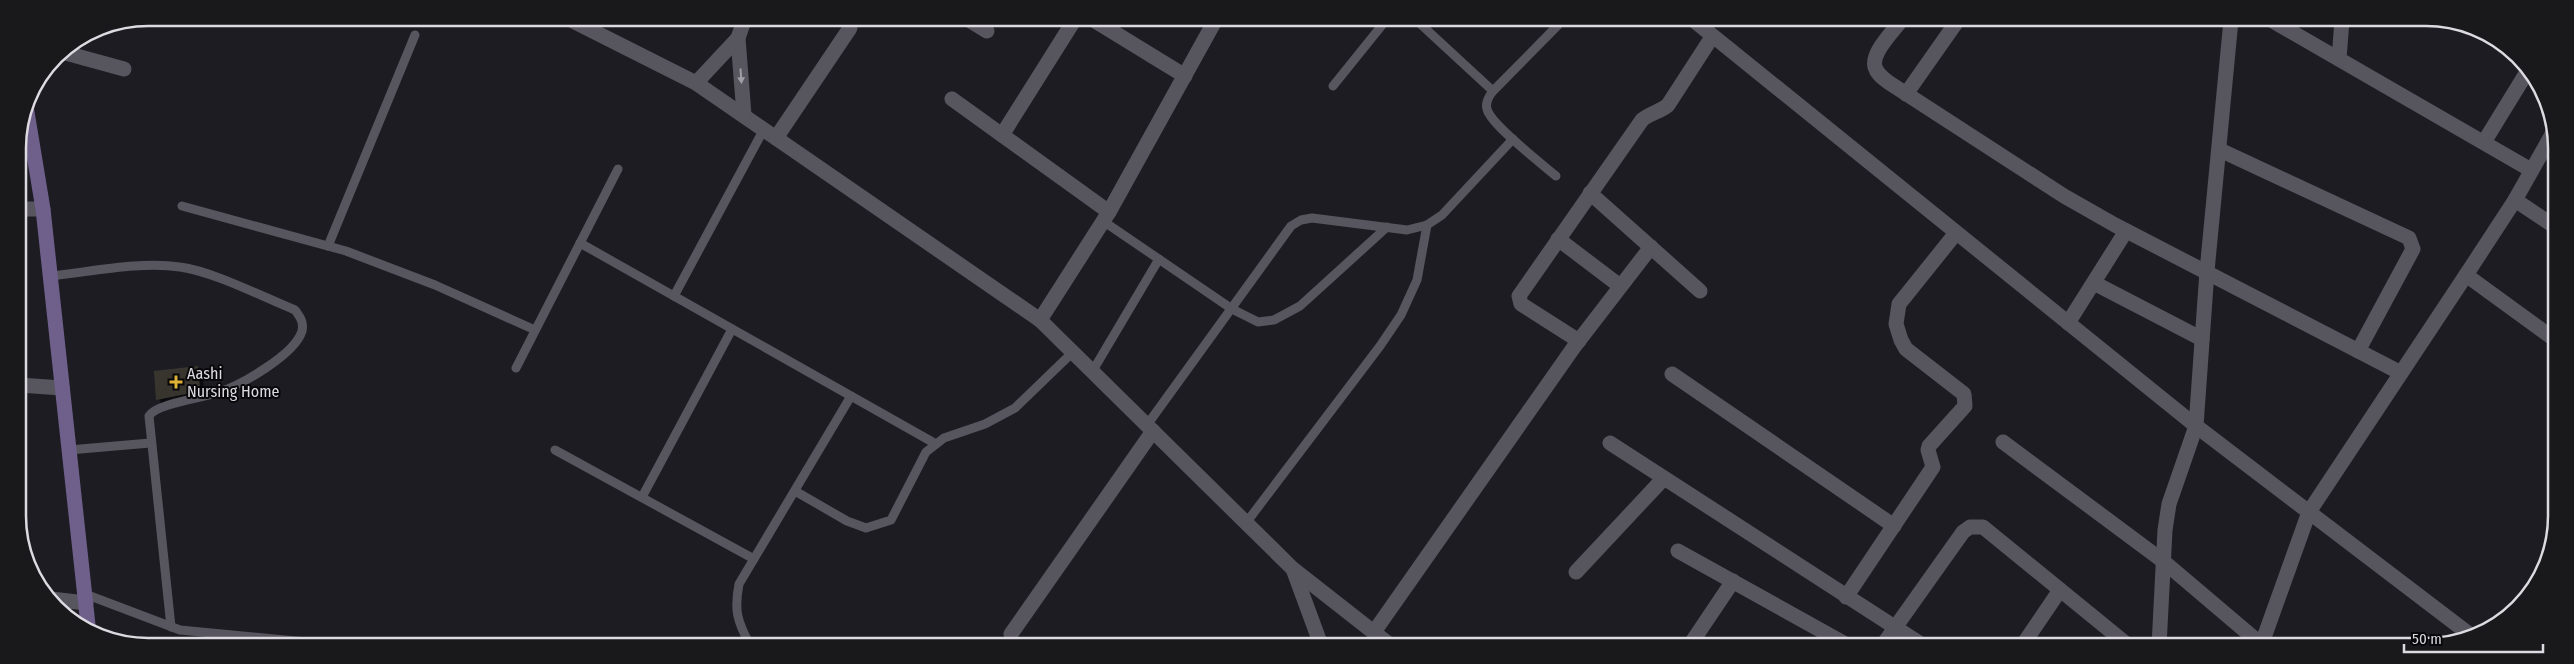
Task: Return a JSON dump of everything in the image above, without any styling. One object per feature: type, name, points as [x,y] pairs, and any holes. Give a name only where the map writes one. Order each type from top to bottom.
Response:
[{"type":"street","points":[[1700,26],[2196,426],[2465,631]]},
{"type":"street","points":[[1897,26],[1876,55],[1874,66],[1878,74],[1906,94],[2064,196],[2126,231],[2208,271],[2401,374]]},
{"type":"street","points":[[1906,94],[1954,26]]},
{"type":"street","points":[[2159,637],[2163,561],[2169,504],[2196,426],[2230,26]]},
{"type":"street","points":[[2282,26],[2531,170]]},
{"type":"street","points":[[2339,59],[2342,26]]},
{"type":"street","points":[[584,27],[696,83],[1040,320],[1293,569],[1381,637]]},
{"type":"street","points":[[696,83],[738,38],[742,27]]},
{"type":"street","points":[[980,27],[987,31]]},
{"type":"street","points":[[1002,135],[1070,27]]},
{"type":"street","points":[[1106,27],[1185,76]]},
{"type":"street","points":[[1040,320],[1106,217],[1212,27]]},
{"type":"street","points":[[770,133],[850,28]]},
{"type":"street","points":[[1579,341],[1518,301],[1518,296],[1642,120],[1649,114],[1661,111],[1668,105],[1712,37]]},
{"type":"street","points":[[738,38],[744,115]]},
{"type":"street","points":[[71,55],[124,69]]},
{"type":"street","points":[[2484,142],[2524,77]]},
{"type":"street","points":[[952,99],[1002,135],[1106,217]]},
{"type":"street","points":[[29,123],[43,209],[88,621]]},
{"type":"street","points":[[2265,637],[2309,512],[2466,275],[2514,200],[2547,143]]},
{"type":"street","points":[[2220,150],[2409,238],[2413,249],[2358,351]]},
{"type":"street","points":[[1590,193],[1700,291]]},
{"type":"street","points":[[2514,200],[2548,222]]},
{"type":"street","points":[[27,209],[43,209]]},
{"type":"street","points":[[2068,323],[2126,231]]},
{"type":"street","points":[[1846,597],[1934,467],[1928,450],[1930,446],[1966,402],[1964,394],[1906,349],[1900,340],[1896,324],[1899,304],[1956,234]]},
{"type":"street","points":[[1558,239],[1620,286]]},
{"type":"street","points":[[1374,632],[1579,341],[1651,246]]},
{"type":"street","points":[[2466,275],[2548,336]]},
{"type":"street","points":[[2094,283],[2202,339]]},
{"type":"street","points":[[1672,374],[1894,526]]},
{"type":"street","points":[[26,386],[62,388]]},
{"type":"street","points":[[1011,634],[1150,428]]},
{"type":"street","points":[[2003,442],[2163,561],[2253,637]]},
{"type":"street","points":[[1610,443],[1846,597],[1911,637]]},
{"type":"street","points":[[1576,572],[1664,478]]},
{"type":"street","points":[[1888,637],[1964,532],[1977,525],[1983,527],[2117,637]]},
{"type":"street","points":[[1678,551],[1833,637]]},
{"type":"street","points":[[1293,569],[1318,637]]},
{"type":"street","points":[[1698,637],[1733,581]]},
{"type":"street","points":[[2028,637],[2060,590]]},
{"type":"street","points":[[59,599],[85,598]]},
{"type":"lane","points":[[1333,86],[1381,26]]},
{"type":"lane","points":[[1423,26],[1493,91]]},
{"type":"lane","points":[[1556,176],[1513,139],[1490,116],[1487,108],[1487,99],[1557,26]]},
{"type":"lane","points":[[328,246],[415,36]]},
{"type":"lane","points":[[674,296],[770,133]]},
{"type":"lane","points":[[1150,428],[1292,226],[1301,220],[1312,218],[1407,230],[1427,225],[1442,216],[1513,139]]},
{"type":"lane","points":[[516,368],[618,169]]},
{"type":"lane","points":[[182,206],[328,246],[435,285],[535,330]]},
{"type":"lane","points":[[1106,217],[1159,259],[1232,309],[1258,322],[1274,320],[1300,306],[1386,227]]},
{"type":"lane","points":[[1246,523],[1380,346],[1401,315],[1417,280],[1427,225]]},
{"type":"lane","points":[[580,243],[936,444]]},
{"type":"lane","points":[[1092,372],[1159,259]]},
{"type":"lane","points":[[50,276],[156,265],[181,267],[201,272],[295,310],[302,319],[302,330],[298,340],[251,377],[216,393],[151,412],[148,422],[171,627]]},
{"type":"lane","points":[[642,497],[732,329]]},
{"type":"lane","points":[[795,491],[847,521],[866,528],[891,520],[926,452],[944,438],[985,424],[1015,408],[1073,352]]},
{"type":"lane","points":[[746,638],[738,623],[736,601],[739,584],[852,396]]},
{"type":"lane","points":[[69,450],[150,443]]},
{"type":"lane","points":[[555,450],[754,559]]},
{"type":"lane","points":[[85,598],[180,630],[263,638]]},
{"type":"building","points":[[198,366],[200,391],[156,400],[154,371]]},
{"type":"place","name":"Aashi Nursing Home","points":[[176,382]]}]
